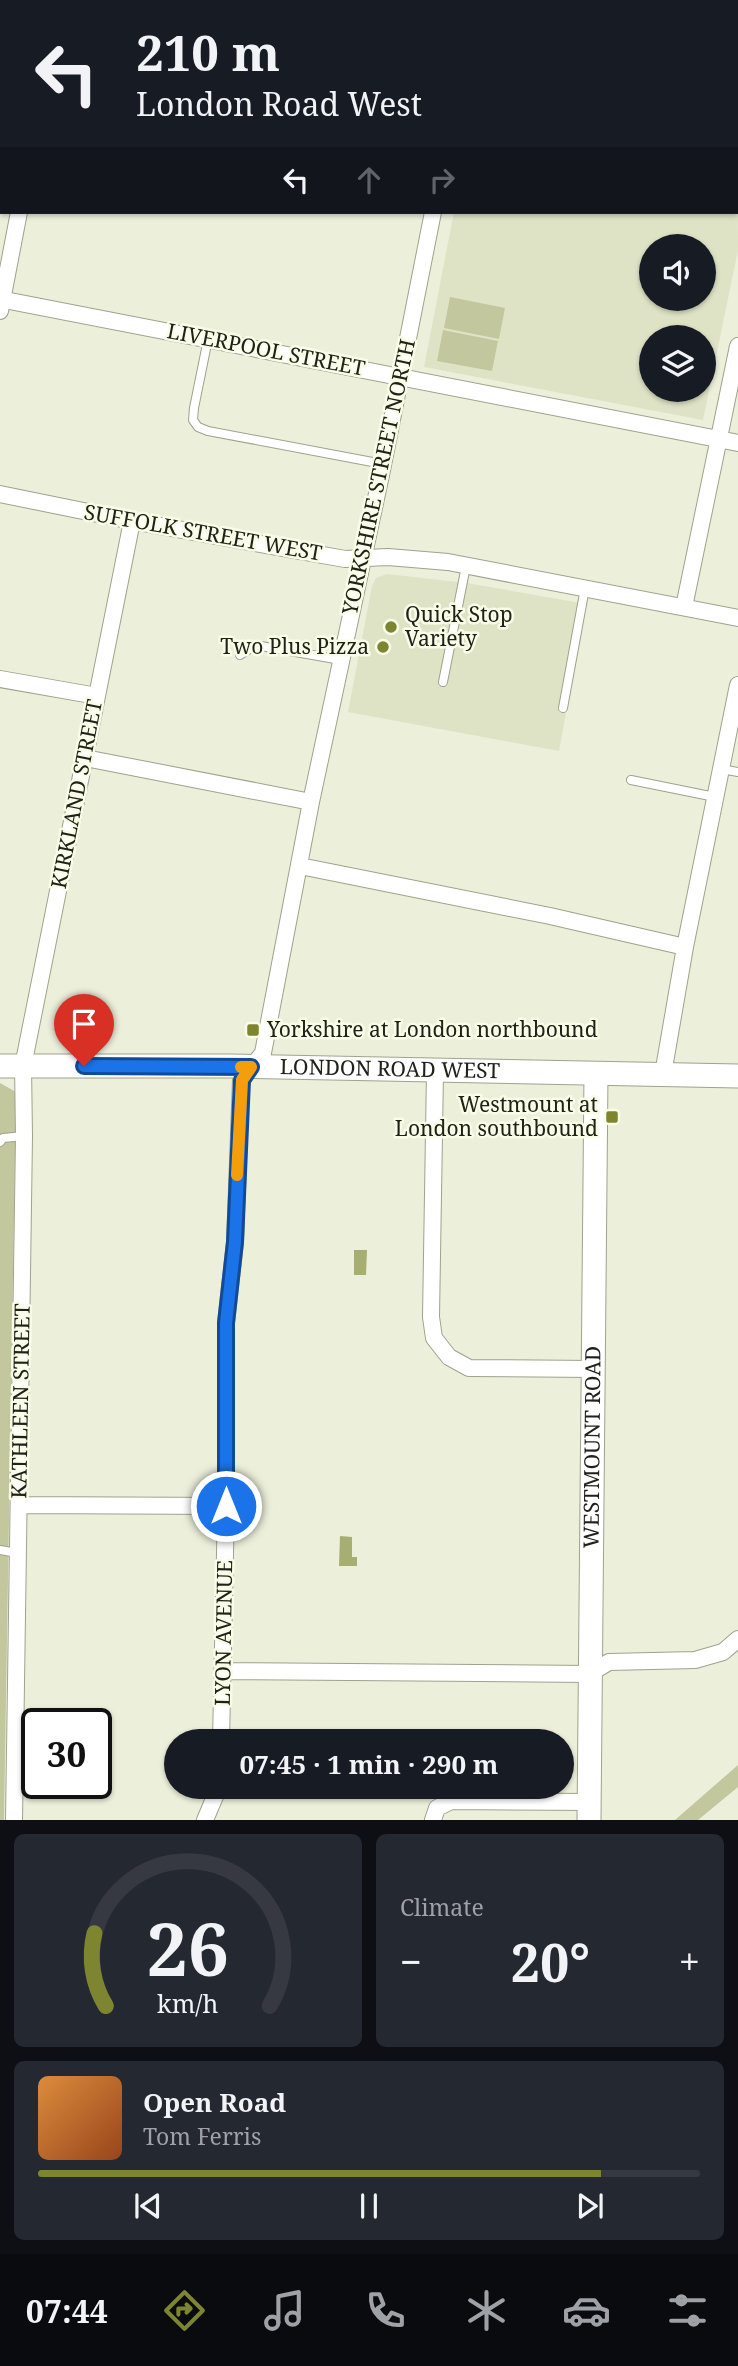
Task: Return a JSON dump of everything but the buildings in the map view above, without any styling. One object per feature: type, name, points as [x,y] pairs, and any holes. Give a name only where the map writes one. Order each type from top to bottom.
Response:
[{"type":"street","points":[[1,303],[19,214]]},
{"type":"street","name":"YORKSHIRE STREET NORTH","points":[[251,1067],[263,1053],[311,802],[433,214]]},
{"type":"street","name":"LIVERPOOL STREET","points":[[1,303],[208,339],[738,443]]},
{"type":"street","points":[[684,607],[738,346]]},
{"type":"street","name":"SUFFOLK STREET WEST","points":[[0,494],[345,559],[388,557],[466,566],[738,618]]},
{"type":"street","name":"KIRKLAND STREET","points":[[11,1066],[85,758],[132,521]]},
{"type":"street","points":[[0,679],[97,696]]},
{"type":"street","points":[[663,1074],[685,947],[738,685]]},
{"type":"street","points":[[85,758],[311,802]]},
{"type":"street","points":[[300,866],[685,947]]},
{"type":"street","name":"LONDON ROAD WEST","points":[[11,1066],[251,1067],[738,1076]]},
{"type":"street","name":"KATHLEEN STREET","points":[[11,1066],[24,1136],[14,1820]]},
{"type":"street","name":"LYON AVENUE","points":[[221,1729],[226,1323],[235,1242],[242,1080],[251,1067]]},
{"type":"street","points":[[435,1072],[431,1317],[434,1338],[449,1357],[469,1368],[594,1369]]},
{"type":"street","name":"WESTMOUNT ROAD","points":[[589,1811],[596,1074]]},
{"type":"street","points":[[20,1505],[226,1506]]},
{"type":"street","points":[[223,1671],[589,1674],[609,1662],[695,1660],[723,1653],[738,1639]]},
{"type":"street","points":[[205,1820],[214,1799]]},
{"type":"street","points":[[433,1820],[437,1808],[451,1801],[589,1811]]},
{"type":"lane","points":[[208,339],[194,408],[193,420],[198,427],[383,464]]},
{"type":"lane","points":[[443,682],[466,566]]},
{"type":"lane","points":[[563,708],[585,588]]},
{"type":"lane","points":[[240,655],[251,648],[261,646],[341,660]]},
{"type":"lane","points":[[721,769],[738,772]]},
{"type":"lane","points":[[631,780],[715,797]]},
{"type":"lane","points":[[0,1142],[3,1138],[24,1136]]},
{"type":"lane","points":[[0,1550],[17,1553]]},
{"type":"shaded area","points":[[454,214],[738,214],[738,250],[716,357],[716,325],[639,325],[639,402],[707,402],[703,420],[424,367]]},
{"type":"shaded area","points":[[450,297],[505,308],[499,339],[444,328]]},
{"type":"shaded area","points":[[443,330],[498,341],[492,371],[437,361]]},
{"type":"shaded area","points":[[387,574],[467,583],[586,604],[559,751],[348,712],[372,586],[376,578]]},
{"type":"shaded area","points":[[0,1083],[16,1092],[4,1820],[0,1820]]},
{"type":"shaded area","points":[[354,1250],[367,1250],[366,1275],[354,1275]]},
{"type":"shaded area","points":[[340,1536],[352,1537],[352,1557],[357,1557],[357,1566],[339,1566]]},
{"type":"shaded area","points":[[738,1765],[738,1787],[698,1820],[675,1820]]},
{"type":"slow traffic","points":[[237,1175],[242,1080],[251,1067],[241,1067]]},
{"type":"place","name":"Quick Stop Variety","points":[[391,627]]},
{"type":"place","name":"Two Plus Pizza","points":[[383,647]]},
{"type":"place","name":"Yorkshire at London northbound","points":[[253,1030]]},
{"type":"place","name":"Westmount at London southbound","points":[[612,1117]]},
{"type":"route","points":[[84,1066],[251,1067],[242,1080],[235,1242],[226,1323],[226,1506]]}]
